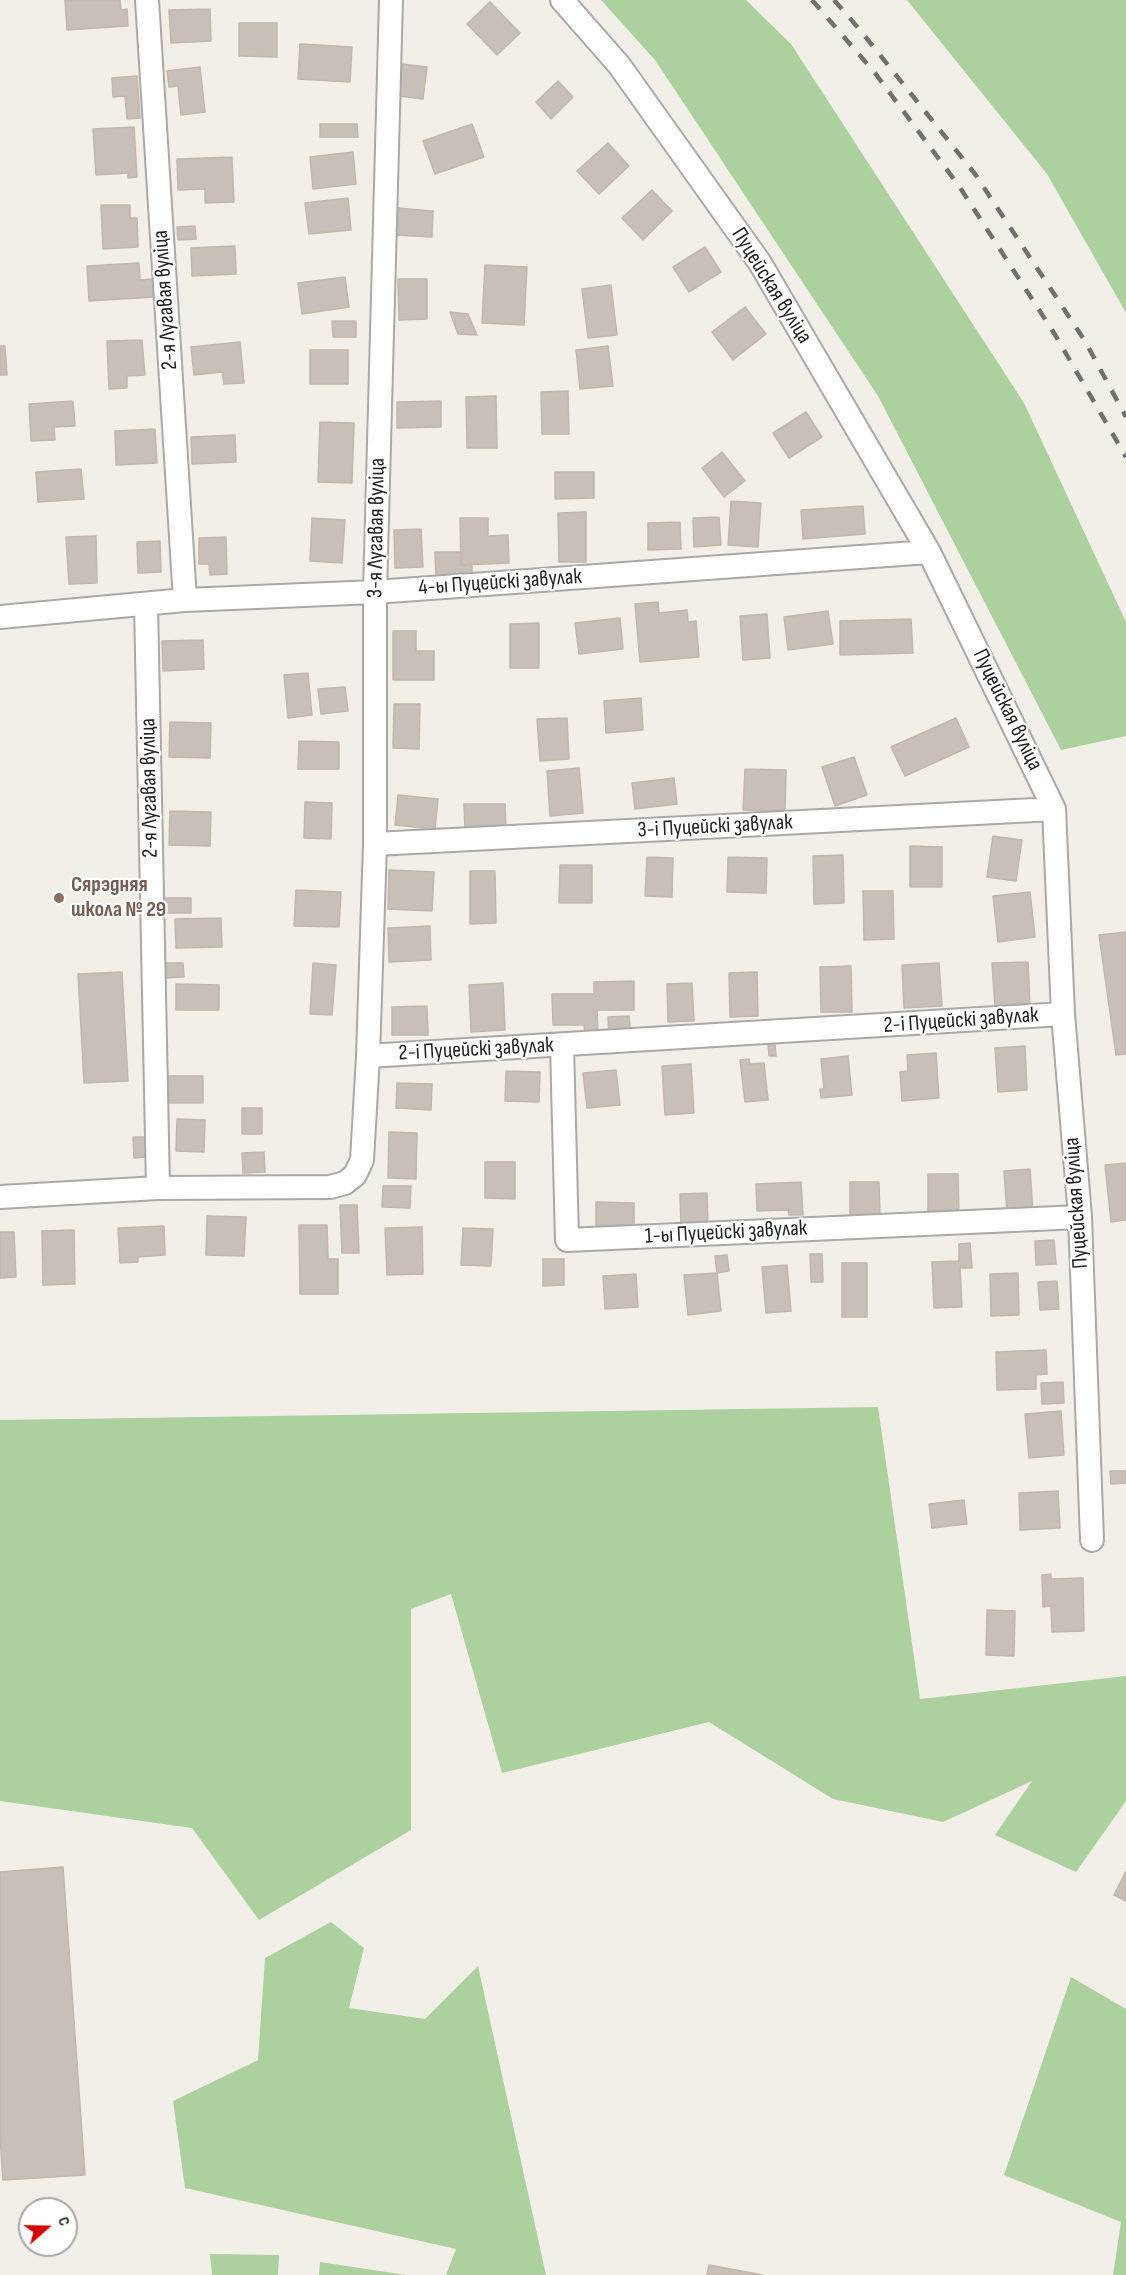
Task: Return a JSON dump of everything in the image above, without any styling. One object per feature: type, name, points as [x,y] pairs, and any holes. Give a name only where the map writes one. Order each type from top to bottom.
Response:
[{"type":"street","name":"2-я Лугавая вуліца","points":[[147,0],[185,600]]},
{"type":"street","name":"3-я Лугавая вуліца","points":[[368,1056],[375,844],[375,592],[390,0]]},
{"type":"street","name":"Пуцейская вуліца","points":[[562,0],[619,64],[760,262],[929,552],[1054,809],[1063,1014],[1080,1217],[1092,1540]]},
{"type":"street","name":"4-ы Пуцейскі завулак","points":[[0,617],[185,600],[375,592],[929,552]]},
{"type":"street","name":"2-я Лугавая вуліца","points":[[146,604],[158,1188]]},
{"type":"street","name":"3-і Пуцейскі завулак","points":[[375,844],[1054,809]]},
{"type":"street","name":"2-і Пуцейскі завулак","points":[[0,1197],[158,1188],[330,1187],[345,1183],[355,1175],[362,1160],[368,1056],[1063,1014]]},
{"type":"street","name":"1-ы Пуцейскі завулак","points":[[562,1045],[567,1240],[1080,1217]]},
{"type":"green space","points":[[601,0],[746,0],[791,44],[1024,403],[1126,622],[1126,736],[1061,750],[878,396],[655,60]]},
{"type":"green space","points":[[907,0],[1126,0],[1126,313],[1047,174]]},
{"type":"green space","points":[[878,1407],[920,1699],[1126,1676],[1126,1801],[1076,1872],[995,1835],[1032,1781],[943,1822],[833,1799],[709,1722],[502,1773],[451,1594],[411,1609],[411,1830],[259,1920],[192,1828],[0,1801],[0,1420]]},
{"type":"green space","points":[[331,1922],[364,1948],[349,2008],[425,2019],[478,1966],[546,2275],[446,2275],[456,2249],[185,2188],[173,2101],[258,2060],[265,1958]]},
{"type":"green space","points":[[1071,1977],[1126,2009],[1126,2275],[1113,2275],[1121,2222],[1004,2175]]},
{"type":"green space","points":[[210,2254],[279,2255],[278,2275],[212,2275]]},
{"type":"green space","points":[[320,2262],[406,2275],[319,2275]]},
{"type":"building","points":[[65,0],[120,0],[121,10],[127,9],[128,26],[67,30]]},
{"type":"building","points":[[490,2],[520,33],[497,55],[467,24]]},
{"type":"building","points":[[210,9],[211,41],[171,43],[169,10]]},
{"type":"building","points":[[239,23],[277,23],[277,57],[239,56]]},
{"type":"building","points":[[300,44],[352,47],[350,82],[298,79]]},
{"type":"building","points":[[402,64],[427,67],[423,99],[399,96]]},
{"type":"building","points":[[200,67],[205,112],[181,115],[178,86],[169,87],[167,71]]},
{"type":"building","points":[[137,76],[140,118],[127,119],[125,96],[113,97],[112,78]]},
{"type":"building","points":[[558,81],[573,97],[551,119],[536,102]]},
{"type":"building","points":[[320,124],[357,124],[358,137],[320,137]]},
{"type":"building","points":[[472,124],[484,157],[435,174],[423,141]]},
{"type":"building","points":[[134,127],[137,177],[128,178],[128,173],[96,175],[93,129]]},
{"type":"building","points":[[608,143],[629,166],[599,194],[577,171]]},
{"type":"building","points":[[353,152],[356,184],[313,189],[310,157]]},
{"type":"building","points":[[232,157],[234,202],[205,203],[205,189],[178,190],[177,159]]},
{"type":"building","points":[[652,190],[672,211],[643,240],[622,218]]},
{"type":"building","points":[[348,198],[351,230],[309,234],[305,203]]},
{"type":"building","points":[[101,205],[130,205],[130,218],[137,218],[138,247],[103,249]]},
{"type":"building","points":[[397,208],[433,211],[432,237],[395,235]]},
{"type":"building","points":[[195,226],[196,239],[178,240],[177,227]]},
{"type":"building","points":[[235,246],[236,274],[192,276],[191,248]]},
{"type":"building","points":[[705,247],[721,272],[689,292],[673,267]]},
{"type":"building","points":[[139,263],[140,280],[153,279],[154,297],[89,301],[87,266]]},
{"type":"building","points":[[485,265],[527,267],[524,325],[482,323]]},
{"type":"building","points":[[345,277],[349,307],[302,314],[298,283]]},
{"type":"building","points":[[398,279],[427,279],[427,319],[399,320]]},
{"type":"building","points":[[611,285],[617,335],[588,338],[582,289]]},
{"type":"building","points":[[745,307],[766,334],[733,360],[712,332]]},
{"type":"building","points":[[450,312],[468,314],[477,335],[458,334]]},
{"type":"building","points":[[332,321],[356,321],[356,337],[333,337]]},
{"type":"building","points":[[142,340],[145,375],[127,376],[127,388],[109,389],[107,341]]},
{"type":"building","points":[[240,342],[244,383],[224,384],[222,372],[194,375],[191,347]]},
{"type":"building","points":[[0,346],[5,346],[7,375],[0,375]]},
{"type":"building","points":[[608,346],[613,386],[580,389],[576,350]]},
{"type":"building","points":[[310,350],[348,350],[348,384],[310,384]]},
{"type":"building","points":[[568,391],[569,434],[542,434],[541,392]]},
{"type":"building","points":[[496,396],[497,448],[467,448],[466,397]]},
{"type":"building","points":[[73,401],[75,426],[54,427],[55,440],[31,441],[29,404]]},
{"type":"building","points":[[441,401],[441,427],[397,428],[397,402]]},
{"type":"building","points":[[806,412],[822,437],[789,458],[773,433]]},
{"type":"building","points":[[320,422],[354,423],[352,483],[318,482]]},
{"type":"building","points":[[155,429],[157,463],[116,465],[115,431]]},
{"type":"building","points":[[235,435],[236,462],[192,464],[191,437]]},
{"type":"building","points":[[722,452],[745,481],[724,497],[702,468]]},
{"type":"building","points":[[81,469],[84,499],[38,502],[36,472]]},
{"type":"building","points":[[555,472],[594,472],[594,498],[555,499]]},
{"type":"building","points":[[731,501],[761,503],[758,547],[728,545]]},
{"type":"building","points":[[863,506],[865,534],[803,539],[801,510]]},
{"type":"building","points":[[586,512],[586,562],[559,562],[558,513]]},
{"type":"building","points":[[719,517],[721,545],[694,547],[693,518]]},
{"type":"building","points":[[312,518],[345,520],[342,563],[310,561]]},
{"type":"building","points":[[460,518],[488,518],[488,536],[508,535],[509,563],[461,565]]},
{"type":"building","points":[[680,522],[681,549],[648,550],[648,523]]},
{"type":"building","points":[[421,529],[423,567],[395,568],[394,530]]},
{"type":"building","points":[[96,536],[97,583],[69,584],[66,537]]},
{"type":"building","points":[[226,537],[227,574],[210,575],[209,564],[199,564],[199,538]]},
{"type":"building","points":[[160,541],[161,572],[138,573],[137,542]]},
{"type":"building","points":[[435,552],[460,552],[461,565],[472,564],[472,577],[436,578]]},
{"type":"building","points":[[658,602],[659,613],[687,610],[688,622],[696,621],[699,657],[640,662],[635,604]]},
{"type":"building","points":[[828,611],[833,644],[788,650],[784,617]]},
{"type":"building","points":[[767,614],[770,658],[743,660],[740,616]]},
{"type":"building","points":[[620,618],[623,649],[579,654],[575,623]]},
{"type":"building","points":[[911,619],[913,653],[840,655],[840,621]]},
{"type":"building","points":[[539,623],[539,668],[510,668],[510,624]]},
{"type":"building","points":[[393,631],[416,631],[416,651],[434,651],[434,680],[393,680]]},
{"type":"building","points":[[203,640],[204,669],[163,671],[162,641]]},
{"type":"building","points":[[308,673],[312,715],[288,718],[284,675]]},
{"type":"building","points":[[345,687],[348,711],[321,714],[318,689]]},
{"type":"building","points":[[641,698],[643,730],[606,733],[604,701]]},
{"type":"building","points":[[394,704],[420,704],[419,749],[393,748]]},
{"type":"building","points":[[567,718],[569,759],[540,761],[537,719]]},
{"type":"building","points":[[956,718],[969,747],[905,776],[891,747]]},
{"type":"building","points":[[170,722],[211,723],[210,758],[169,757]]},
{"type":"building","points":[[299,741],[339,742],[339,769],[298,769]]},
{"type":"building","points":[[854,757],[867,795],[835,806],[822,767]]},
{"type":"building","points":[[579,768],[583,813],[550,816],[547,771]]},
{"type":"building","points":[[745,769],[786,770],[785,811],[743,810]]},
{"type":"building","points":[[674,778],[677,804],[635,809],[632,783]]},
{"type":"building","points":[[398,795],[438,799],[435,829],[395,825]]},
{"type":"building","points":[[305,802],[332,803],[331,839],[304,838]]},
{"type":"building","points":[[464,804],[505,804],[506,831],[465,831]]},
{"type":"building","points":[[170,811],[211,812],[210,846],[169,845]]},
{"type":"building","points":[[993,836],[1022,840],[1016,881],[987,877]]},
{"type":"building","points":[[910,846],[942,847],[942,887],[910,887]]},
{"type":"building","points":[[843,855],[844,903],[814,904],[813,856]]},
{"type":"building","points":[[647,857],[673,858],[672,897],[645,896]]},
{"type":"building","points":[[728,857],[767,858],[766,893],[727,892]]},
{"type":"building","points":[[560,865],[592,865],[592,903],[559,903]]},
{"type":"building","points":[[389,870],[434,872],[432,911],[388,909]]},
{"type":"building","points":[[470,871],[495,871],[496,923],[470,924]]},
{"type":"building","points":[[296,890],[341,892],[339,927],[294,926]]},
{"type":"building","points":[[863,891],[893,891],[894,939],[864,940]]},
{"type":"building","points":[[1030,892],[1035,937],[998,942],[993,896]]},
{"type":"building","points":[[163,898],[191,898],[191,913],[164,913]]},
{"type":"building","points":[[221,918],[222,947],[176,948],[175,919]]},
{"type":"building","points":[[430,926],[431,960],[389,962],[388,928]]},
{"type":"building","points":[[1126,932],[1126,1054],[1116,1055],[1099,935]]},
{"type":"building","points":[[1028,962],[1030,1006],[995,1007],[992,963]]},
{"type":"building","points":[[163,963],[183,963],[184,977],[163,978]]},
{"type":"building","points":[[313,963],[336,965],[332,1015],[310,1014]]},
{"type":"building","points":[[939,963],[942,1006],[904,1008],[902,965]]},
{"type":"building","points":[[851,966],[852,1012],[821,1012],[820,967]]},
{"type":"building","points":[[122,972],[128,1081],[84,1083],[78,974]]},
{"type":"building","points":[[757,972],[758,1016],[730,1017],[729,973]]},
{"type":"building","points":[[634,981],[634,1010],[597,1010],[598,1034],[585,1034],[584,1025],[553,1025],[552,994],[594,994],[594,982]]},
{"type":"building","points":[[503,983],[505,1030],[471,1032],[469,985]]},
{"type":"building","points":[[692,983],[694,1021],[668,1022],[667,984]]},
{"type":"building","points":[[176,984],[219,985],[219,1010],[176,1010]]},
{"type":"building","points":[[427,1006],[428,1035],[392,1035],[392,1007]]},
{"type":"building","points":[[629,1016],[631,1036],[609,1037],[608,1017]]},
{"type":"building","points":[[775,1044],[776,1056],[769,1056],[768,1045]]},
{"type":"building","points":[[1025,1046],[1027,1090],[998,1092],[995,1048]]},
{"type":"building","points":[[936,1053],[939,1098],[902,1101],[900,1072],[908,1071],[907,1055]]},
{"type":"building","points":[[848,1056],[852,1095],[821,1098],[820,1089],[824,1089],[821,1059]]},
{"type":"building","points":[[749,1059],[750,1064],[764,1063],[768,1100],[745,1102],[740,1060]]},
{"type":"building","points":[[691,1064],[694,1113],[665,1115],[662,1066]]},
{"type":"building","points":[[616,1070],[620,1105],[587,1108],[583,1073]]},
{"type":"building","points":[[506,1071],[540,1072],[539,1102],[505,1101]]},
{"type":"building","points":[[168,1076],[203,1076],[203,1103],[169,1103]]},
{"type":"building","points":[[397,1083],[432,1084],[431,1110],[396,1108]]},
{"type":"building","points":[[242,1108],[262,1108],[262,1134],[242,1134]]},
{"type":"building","points":[[177,1119],[205,1120],[204,1152],[176,1151]]},
{"type":"building","points":[[389,1132],[417,1133],[416,1179],[388,1178]]},
{"type":"building","points":[[133,1137],[145,1137],[146,1157],[134,1158]]},
{"type":"building","points":[[264,1152],[265,1172],[243,1173],[242,1153]]},
{"type":"building","points":[[485,1162],[515,1162],[515,1199],[485,1198]]},
{"type":"building","points":[[1126,1163],[1126,1220],[1111,1222],[1105,1165]]},
{"type":"building","points":[[1030,1169],[1033,1212],[1007,1214],[1004,1171]]},
{"type":"building","points":[[928,1174],[958,1174],[959,1215],[928,1216]]},
{"type":"building","points":[[801,1182],[803,1215],[789,1215],[788,1210],[757,1211],[756,1184]]},
{"type":"building","points":[[850,1182],[879,1182],[880,1215],[850,1215]]},
{"type":"building","points":[[383,1186],[411,1186],[410,1208],[382,1207]]},
{"type":"building","points":[[707,1193],[708,1228],[681,1229],[680,1194]]},
{"type":"building","points":[[596,1202],[634,1203],[634,1226],[596,1225]]},
{"type":"building","points":[[340,1205],[357,1205],[359,1253],[342,1253]]},
{"type":"building","points":[[207,1216],[246,1217],[244,1256],[206,1255]]},
{"type":"building","points":[[299,1225],[327,1225],[328,1259],[338,1259],[338,1294],[300,1294]]},
{"type":"building","points":[[164,1226],[165,1255],[138,1257],[138,1262],[120,1263],[118,1228]]},
{"type":"building","points":[[422,1227],[423,1274],[387,1275],[385,1228]]},
{"type":"building","points":[[463,1228],[493,1229],[491,1266],[461,1265]]},
{"type":"building","points":[[74,1230],[75,1284],[43,1285],[42,1231]]},
{"type":"building","points":[[0,1232],[14,1232],[16,1277],[0,1278]]},
{"type":"building","points":[[1054,1240],[1056,1264],[1036,1265],[1035,1241]]},
{"type":"building","points":[[970,1243],[972,1268],[960,1268],[962,1307],[934,1308],[932,1262],[959,1261],[959,1244]]},
{"type":"building","points":[[810,1254],[822,1254],[823,1282],[811,1282]]},
{"type":"building","points":[[727,1255],[729,1271],[717,1273],[715,1256]]},
{"type":"building","points":[[543,1259],[564,1259],[564,1285],[543,1286]]},
{"type":"building","points":[[842,1263],[867,1263],[867,1317],[842,1317]]},
{"type":"building","points":[[787,1265],[791,1311],[766,1313],[762,1267]]},
{"type":"building","points":[[717,1273],[721,1311],[688,1315],[684,1275]]},
{"type":"building","points":[[1018,1273],[1019,1315],[991,1316],[990,1274]]},
{"type":"building","points":[[636,1274],[638,1307],[605,1309],[603,1276]]},
{"type":"building","points":[[1057,1281],[1059,1309],[1040,1310],[1038,1282]]},
{"type":"building","points":[[1046,1350],[1047,1374],[1036,1375],[1036,1389],[997,1390],[996,1352]]},
{"type":"building","points":[[1063,1382],[1064,1403],[1042,1404],[1041,1383]]},
{"type":"building","points":[[1061,1411],[1064,1455],[1029,1458],[1025,1414]]},
{"type":"building","points":[[1110,1471],[1126,1471],[1126,1483],[1111,1484]]},
{"type":"building","points":[[1058,1491],[1060,1528],[1020,1530],[1019,1493]]},
{"type":"building","points":[[964,1500],[967,1524],[932,1528],[929,1504]]},
{"type":"building","points":[[1051,1574],[1051,1579],[1083,1578],[1084,1631],[1052,1632],[1051,1606],[1043,1607],[1042,1575]]},
{"type":"building","points":[[987,1610],[1015,1611],[1014,1656],[986,1655]]},
{"type":"building","points":[[63,1867],[85,2175],[3,2180],[0,2138],[0,1872]]},
{"type":"building","points":[[1126,1871],[1126,1901],[1114,1895]]},
{"type":"building","points":[[709,2265],[763,2275],[707,2275]]},
{"type":"railway","points":[[812,0],[875,73],[959,186],[1054,333],[1126,457]]},
{"type":"railway","points":[[834,0],[975,174],[1085,341],[1126,417]]},
{"type":"place","name":"Сярэдняя школа № 29","points":[[59,898]]}]
